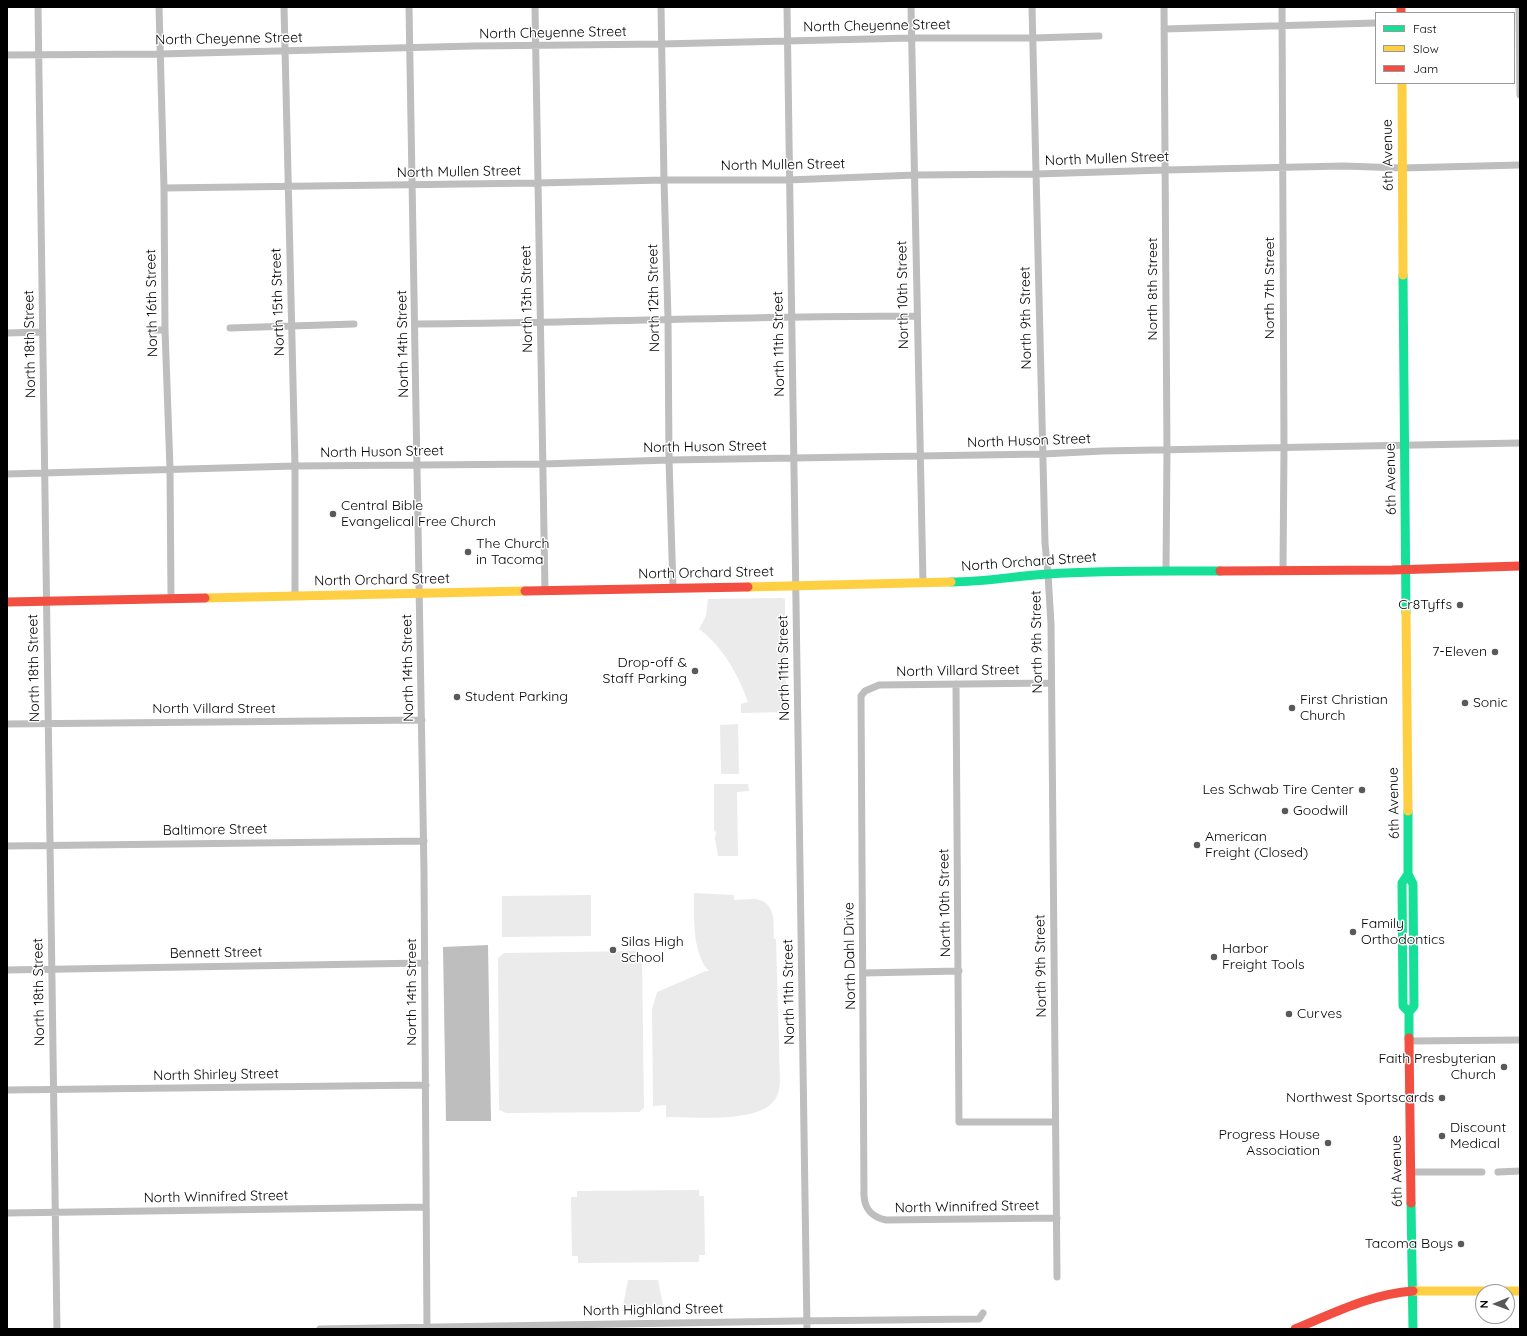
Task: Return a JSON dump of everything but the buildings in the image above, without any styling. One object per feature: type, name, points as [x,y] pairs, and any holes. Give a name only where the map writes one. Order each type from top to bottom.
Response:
[{"type":"main road","name":"6th Avenue","points":[[1402,84],[1408,874],[1402,883],[1402,925],[1403,1006],[1410,1012],[1413,1329]]},
{"type":"main road","name":"North Orchard Street","points":[[7,602],[923,583],[980,581],[1105,570],[1406,569],[1520,566]]},
{"type":"main road","points":[[1295,1329],[1350,1306],[1398,1291],[1520,1291]]},
{"type":"street","name":"North 18th Street","points":[[38,7],[57,1329]]},
{"type":"street","name":"North 16th Street","points":[[159,7],[159,54],[164,188],[165,330],[170,469],[171,598]]},
{"type":"street","name":"North 15th Street","points":[[284,7],[295,466],[295,596]]},
{"type":"street","name":"North 14th Street","points":[[409,7],[416,324],[424,841],[427,1328]]},
{"type":"street","name":"North 13th Street","points":[[534,7],[546,591]]},
{"type":"street","name":"North 12th Street","points":[[661,7],[668,319],[669,460],[674,588]]},
{"type":"street","name":"North 11th Street","points":[[786,7],[788,41],[788,180],[792,316],[807,1329]]},
{"type":"street","name":"North 10th Street","points":[[911,7],[923,583]]},
{"type":"street","name":"North 9th Street","points":[[1032,7],[1045,543],[1051,624],[1057,1277]]},
{"type":"street","name":"North 8th Street","points":[[1164,7],[1167,450],[1166,570]]},
{"type":"street","name":"North 7th Street","points":[[1282,7],[1284,448],[1283,570]]},
{"type":"street","points":[[1519,7],[1520,95]]},
{"type":"street","points":[[1164,29],[1375,23]]},
{"type":"street","name":"North Cheyenne Street","points":[[7,56],[911,38],[1033,38],[1099,36]]},
{"type":"street","name":"North Mullen Street","points":[[164,188],[538,184],[664,180],[788,180],[915,175],[1036,174],[1343,166],[1402,168],[1520,165]]},
{"type":"street","points":[[416,324],[540,323],[792,316],[917,316]]},
{"type":"street","points":[[230,328],[354,324]]},
{"type":"street","points":[[154,330],[165,330]]},
{"type":"street","points":[[7,333],[42,332]]},
{"type":"street","name":"North Huson Street","points":[[7,474],[295,466],[543,464],[669,460],[920,457],[1102,451],[1520,443]]},
{"type":"street","name":"North Villard Street","points":[[866,691],[879,685],[1051,683]]},
{"type":"street","name":"North 10th Street","points":[[956,684],[959,1122],[1056,1122]]},
{"type":"street","name":"North Dahl Drive","points":[[866,691],[861,696],[860,704],[865,1203],[871,1214],[877,1218]]},
{"type":"street","name":"North Villard Street","points":[[7,724],[422,720]]},
{"type":"street","name":"Baltimore Street","points":[[7,846],[424,841]]},
{"type":"street","name":"Bennett Street","points":[[7,970],[425,963]]},
{"type":"street","points":[[863,973],[959,971]]},
{"type":"street","points":[[1410,1041],[1520,1040]]},
{"type":"street","name":"North Shirley Street","points":[[7,1090],[426,1085]]},
{"type":"street","points":[[1498,1172],[1520,1171]]},
{"type":"street","points":[[1411,1172],[1482,1172]]},
{"type":"street","name":"North Winnifred Street","points":[[7,1213],[426,1207]]},
{"type":"street","name":"North Winnifred Street","points":[[877,1218],[894,1221],[1057,1218]]},
{"type":"street","name":"North Highland Street","points":[[320,1329],[712,1326],[807,1321],[979,1319],[983,1314]]},
{"type":"shaded area","points":[[708,599],[785,599],[786,712],[741,713],[741,704],[748,702],[740,681],[729,662],[715,644],[699,629],[706,616]]},
{"type":"shaded area","points":[[738,724],[739,774],[721,774],[720,725]]},
{"type":"shaded area","points":[[714,784],[748,784],[749,791],[737,792],[738,856],[718,856],[715,839],[716,832],[714,830]]},
{"type":"shaded area","points":[[694,893],[734,895],[734,900],[757,899],[765,903],[772,911],[774,922],[774,939],[776,939],[780,1083],[776,1099],[763,1109],[751,1114],[722,1118],[666,1117],[666,1105],[653,1106],[652,1010],[657,992],[709,971],[699,955],[697,945],[694,923]]},
{"type":"shaded area","points":[[591,895],[591,936],[502,937],[502,896]]},
{"type":"shaded area","points":[[488,945],[491,1121],[446,1121],[443,947]]},
{"type":"shaded area","points":[[637,951],[642,957],[644,1108],[639,1112],[506,1113],[499,1110],[498,958],[504,953]]},
{"type":"shaded area","points":[[699,1190],[699,1196],[704,1196],[705,1255],[699,1255],[699,1262],[578,1263],[578,1256],[572,1256],[571,1197],[577,1197],[577,1191]]},
{"type":"shaded area","points":[[628,1280],[658,1280],[664,1310],[622,1311]]},
{"type":"traffic: fast","points":[[1403,275],[1406,613]]},
{"type":"traffic: fast","points":[[951,582],[1091,572],[1220,571]]},
{"type":"traffic: fast","points":[[1408,811],[1408,874],[1413,884],[1414,1006],[1409,1012],[1409,1038]]},
{"type":"traffic: fast","points":[[1408,874],[1402,883],[1403,1006],[1409,1012]]},
{"type":"traffic: fast","points":[[1411,1203],[1413,1329]]},
{"type":"traffic: slow","points":[[1402,84],[1403,275]]},
{"type":"traffic: slow","points":[[748,587],[951,582]]},
{"type":"traffic: slow","points":[[205,598],[525,591]]},
{"type":"traffic: slow","points":[[1406,613],[1408,811]]},
{"type":"traffic: slow","points":[[1413,1291],[1520,1291]]},
{"type":"traffic: jam","points":[[1401,7],[1401,12]]},
{"type":"traffic: jam","points":[[1220,571],[1392,570],[1520,566]]},
{"type":"traffic: jam","points":[[525,591],[748,587]]},
{"type":"traffic: jam","points":[[7,602],[205,598]]},
{"type":"traffic: jam","points":[[1409,1038],[1411,1203]]},
{"type":"traffic: jam","points":[[1295,1329],[1367,1300],[1413,1291]]},
{"type":"place","name":"Central Bible Evangelical Free Church","points":[[333,514]]},
{"type":"place","name":"The Church in Tacoma","points":[[468,552]]},
{"type":"place","name":"Cr8Tyffs","points":[[1460,605]]},
{"type":"place","name":"7-Eleven","points":[[1495,652]]},
{"type":"place","name":"Drop-off & Staff Parking","points":[[695,671]]},
{"type":"place","name":"Student Parking","points":[[457,697]]},
{"type":"place","name":"Sonic","points":[[1465,703]]},
{"type":"place","name":"First Christian Church","points":[[1292,708]]},
{"type":"place","name":"Les Schwab Tire Center","points":[[1362,790]]},
{"type":"place","name":"Goodwill","points":[[1285,811]]},
{"type":"place","name":"American Freight (Closed)","points":[[1197,845]]},
{"type":"place","name":"Family Orthodontics","points":[[1353,932]]},
{"type":"place","name":"Silas High School","points":[[613,950]]},
{"type":"place","name":"Harbor Freight Tools","points":[[1214,957]]},
{"type":"place","name":"Curves","points":[[1289,1014]]},
{"type":"place","name":"Faith Presbyterian Church","points":[[1504,1067]]},
{"type":"place","name":"Northwest Sportscards","points":[[1442,1098]]},
{"type":"place","name":"Discount Medical","points":[[1442,1136]]},
{"type":"place","name":"Progress House Association","points":[[1328,1143]]},
{"type":"place","name":"Tacoma Boys","points":[[1461,1244]]}]
